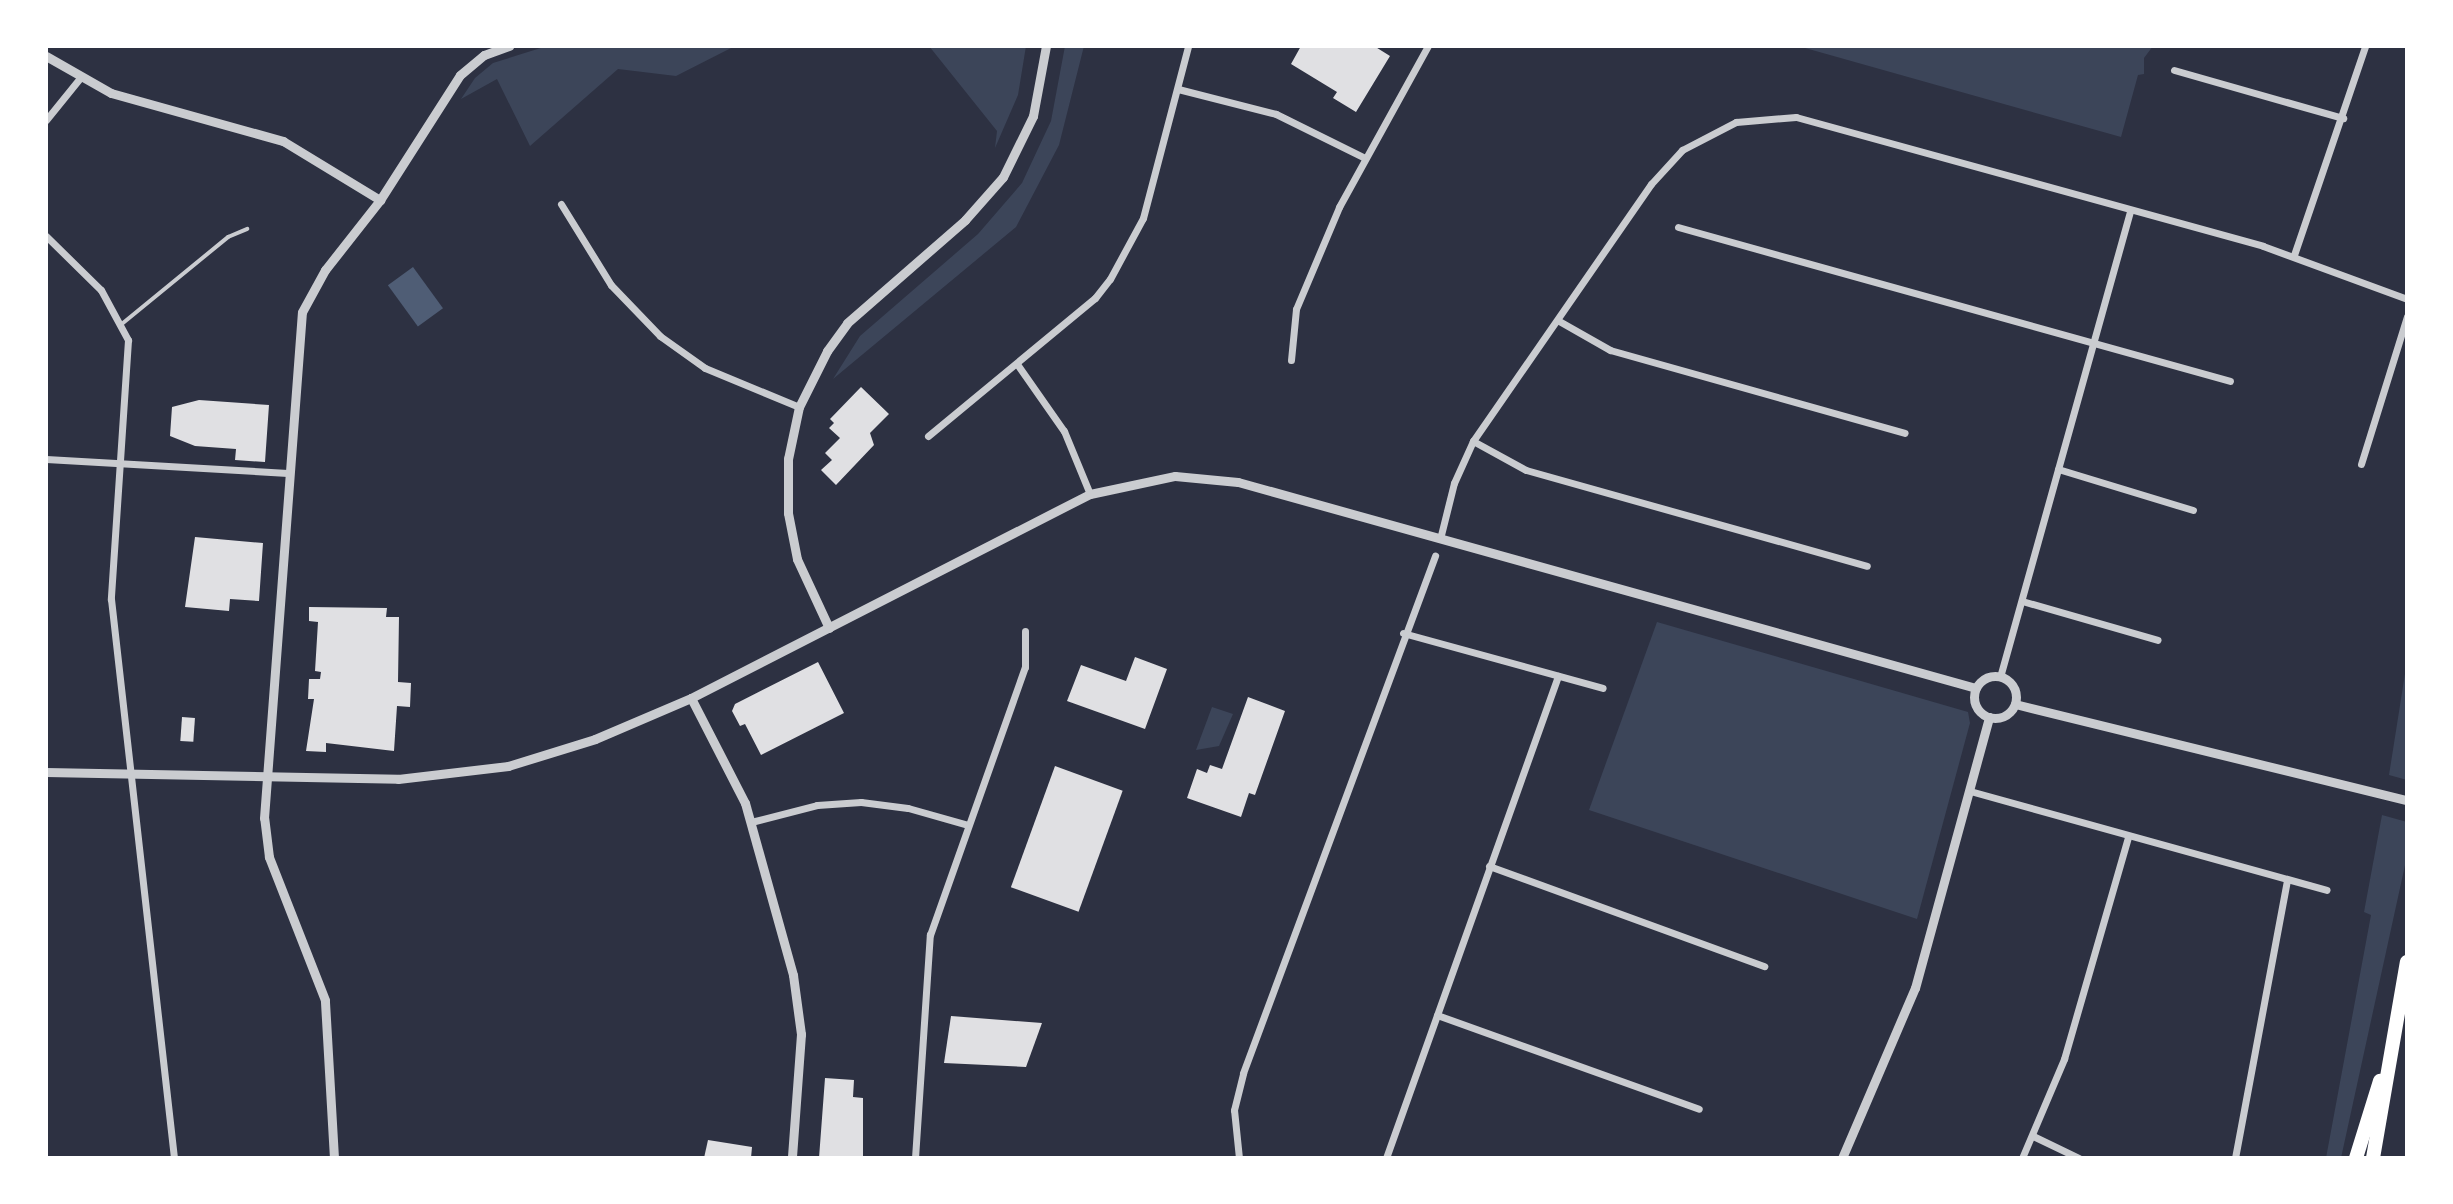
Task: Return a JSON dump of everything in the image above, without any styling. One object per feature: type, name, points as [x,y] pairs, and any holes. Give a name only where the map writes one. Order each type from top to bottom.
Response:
[{"type":"highway","points":[[2373,1158],[2407,962]]},
{"type":"highway","points":[[2356,1158],[2392,1047]]},
{"type":"street","points":[[334,1158],[325,1000],[269,857],[267,779],[302,312],[325,270],[380,200],[460,75],[484,55],[509,46]]},
{"type":"street","points":[[829,628],[797,559],[788,513],[788,459],[799,407],[827,351],[847,323],[965,220],[1003,177],[1033,116],[1046,46]]},
{"type":"street","points":[[928,436],[1095,298],[1130,249],[1143,218],[1188,46]]},
{"type":"street","points":[[1291,360],[1296,309],[1365,158],[1428,46]]},
{"type":"street","points":[[2294,255],[2365,46]]},
{"type":"street","points":[[46,56],[80,78],[143,104],[283,141],[380,200]]},
{"type":"street","points":[[2174,70],[2343,118]]},
{"type":"street","points":[[46,120],[80,78]]},
{"type":"street","points":[[1178,89],[1276,114],[1365,158]]},
{"type":"street","points":[[1440,539],[1454,483],[1473,441],[1665,165],[1701,136],[1755,118],[1796,117],[2294,255],[2407,299]]},
{"type":"street","points":[[561,204],[611,285],[660,336],[714,373],[799,407]]},
{"type":"street","points":[[2000,677],[2130,211]]},
{"type":"street","points":[[1678,227],[2230,381]]},
{"type":"street","points":[[46,236],[101,290],[123,323],[129,359],[111,599],[174,1158]]},
{"type":"street","points":[[2361,464],[2407,316]]},
{"type":"street","points":[[1559,321],[1610,350],[1905,433]]},
{"type":"street","points":[[1017,364],[1064,431],[1090,494]]},
{"type":"street","points":[[1473,441],[1526,470],[1867,566]]},
{"type":"street","points":[[46,459],[288,473]]},
{"type":"street","points":[[2058,469],[2193,510]]},
{"type":"street","points":[[46,772],[267,779],[426,778],[481,771],[595,739],[691,698],[1090,494],[1147,479],[1205,477],[1976,688]]},
{"type":"street","points":[[1239,1158],[1234,1110],[1243,1073],[1403,633],[1435,556]]},
{"type":"street","points":[[2022,601],[2158,640]]},
{"type":"street","points":[[915,1158],[928,949],[968,825],[1025,667],[1025,631]]},
{"type":"street","points":[[1403,633],[1603,688]]},
{"type":"street","points":[[1386,1158],[1558,676]]},
{"type":"street","points":[[2000,677],[2012,684],[2015,704],[2002,717],[1989,717],[1976,706],[1976,688],[1983,679],[2000,677]]},
{"type":"street","points":[[691,698],[751,822],[800,1014],[792,1158]]},
{"type":"street","points":[[2015,704],[2407,800]]},
{"type":"street","points":[[1842,1158],[1905,1018],[1989,717]]},
{"type":"street","points":[[1970,791],[2327,890]]},
{"type":"street","points":[[751,822],[817,805],[861,802],[908,808],[968,825]]},
{"type":"street","points":[[2022,1158],[2077,1019],[2128,837]]},
{"type":"street","points":[[1489,866],[1764,966]]},
{"type":"street","points":[[2235,1158],[2287,880]]},
{"type":"street","points":[[1437,1015],[1699,1109]]},
{"type":"street","points":[[2033,1136],[2079,1158]]},
{"type":"lane","points":[[123,323],[228,237],[247,229]]},
{"type":"shaded area","points":[[547,46],[735,46],[676,76],[618,69],[530,146],[497,79],[461,99],[475,78],[493,63]]},
{"type":"shaded area","points":[[929,46],[1026,46],[1018,95],[995,148],[997,131]]},
{"type":"shaded area","points":[[1065,46],[1084,46],[1059,145],[1016,227],[833,379],[860,336],[978,234],[1022,183],[1051,121]]},
{"type":"shaded area","points":[[1798,46],[2153,46],[2144,58],[2144,74],[2138,75],[2121,137]]},
{"type":"shaded area","points":[[413,267],[443,308],[418,326],[388,285]]},
{"type":"shaded area","points":[[1657,622],[1968,712],[1970,723],[1917,919],[1589,810]]},
{"type":"shaded area","points":[[2407,661],[2407,780],[2389,775]]},
{"type":"shaded area","points":[[1212,707],[1233,714],[1219,746],[1196,750]]},
{"type":"shaded area","points":[[2382,815],[2407,822],[2407,856],[2341,1158],[2326,1158],[2371,915],[2364,912]]},
{"type":"building","points":[[1301,46],[1374,46],[1390,56],[1356,112],[1333,98],[1337,92],[1291,64]]},
{"type":"building","points":[[861,387],[889,414],[870,433],[874,445],[836,485],[821,470],[832,460],[825,453],[840,438],[829,428],[834,423],[830,419]]},
{"type":"building","points":[[199,400],[269,405],[265,462],[235,460],[236,449],[195,446],[170,436],[172,407]]},
{"type":"building","points":[[195,537],[263,543],[259,601],[230,599],[229,611],[185,607]]},
{"type":"building","points":[[309,607],[387,608],[386,617],[399,617],[398,682],[411,683],[410,707],[397,706],[394,751],[326,743],[326,752],[306,751],[314,699],[308,699],[309,679],[320,679],[321,672],[315,671],[318,622],[309,621]]},
{"type":"building","points":[[1135,657],[1167,669],[1145,729],[1067,701],[1081,665],[1126,681]]},
{"type":"building","points":[[818,662],[844,713],[761,755],[745,724],[740,726],[732,711],[735,704]]},
{"type":"building","points":[[1248,697],[1285,711],[1255,795],[1249,793],[1241,817],[1187,798],[1197,769],[1207,773],[1210,765],[1222,769]]},
{"type":"building","points":[[182,717],[195,718],[193,742],[180,741]]},
{"type":"building","points":[[1055,766],[1123,791],[1079,912],[1011,887]]},
{"type":"building","points":[[951,1016],[1042,1023],[1026,1067],[944,1063]]},
{"type":"building","points":[[825,1078],[854,1080],[853,1097],[863,1098],[863,1158],[819,1158]]},
{"type":"building","points":[[708,1140],[752,1147],[751,1158],[704,1158]]}]
